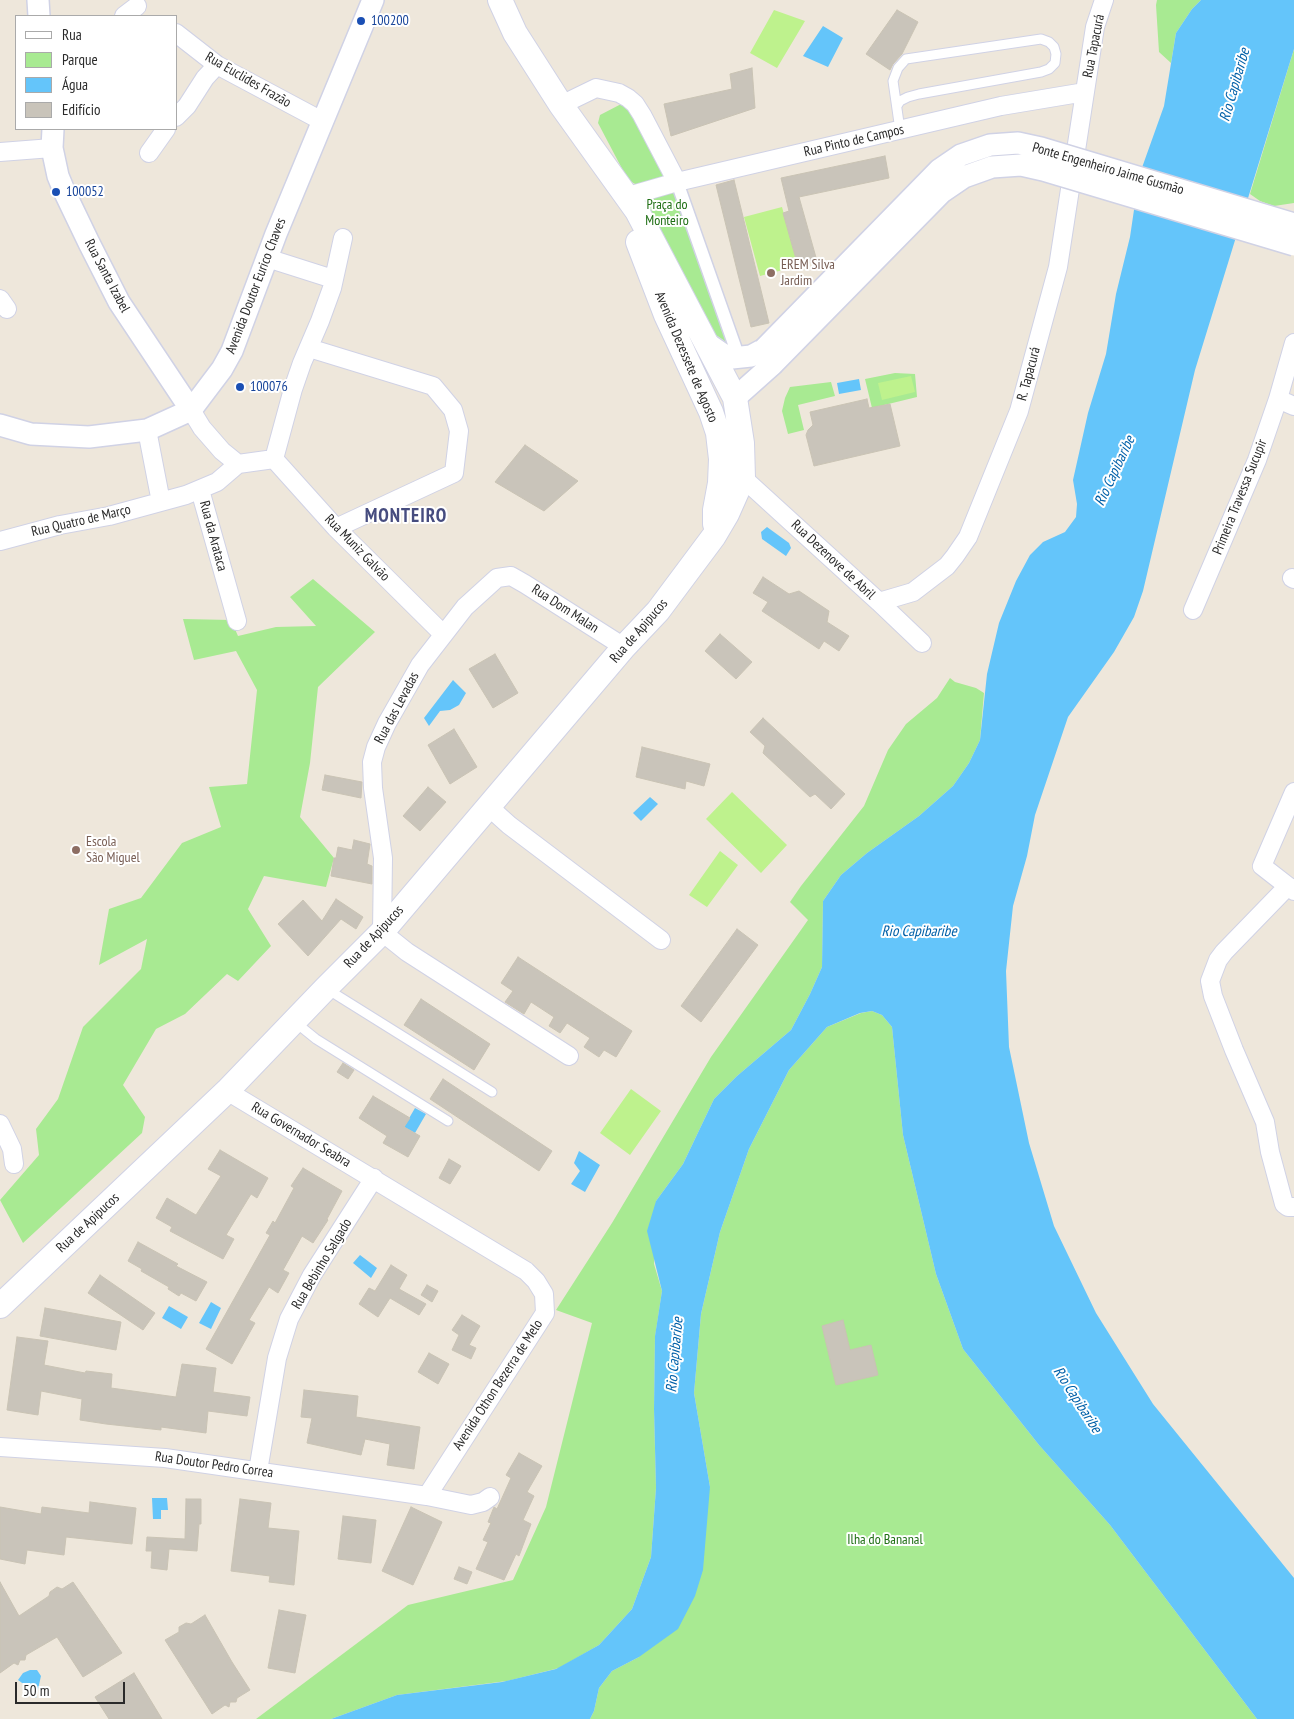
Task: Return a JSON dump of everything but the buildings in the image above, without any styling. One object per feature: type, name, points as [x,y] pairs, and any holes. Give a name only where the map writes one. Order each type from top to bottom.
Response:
[{"type":"main road","name":"Avenida Dezessete de Agosto","points":[[500,0],[515,34],[561,105],[636,211],[735,398],[742,444],[743,478],[727,514],[714,536]]},
{"type":"main road","name":"Avenida Dezessete de Agosto","points":[[625,196],[630,224],[666,315],[711,412],[718,433],[721,459],[714,536]]},
{"type":"main road","points":[[666,315],[676,323],[722,386],[735,398]]},
{"type":"main road","name":"Rua de Apipucos","points":[[0,1306],[227,1091],[382,932],[624,647],[658,610],[714,536]]},
{"type":"street","points":[[38,0],[39,15]]},
{"type":"street","name":"Avenida Doutor Eurico Chaves","points":[[0,425],[31,434],[89,437],[147,430],[191,410],[222,369],[232,351],[322,122],[374,0]]},
{"type":"street","name":"Rua Tapacurá","points":[[1086,92],[1096,27],[1104,0]]},
{"type":"street","name":"Rua Euclides Frazão","points":[[178,35],[217,65],[322,122]]},
{"type":"street","points":[[178,116],[187,106],[205,78],[217,65]]},
{"type":"street","points":[[561,105],[596,88],[619,93],[628,98],[635,104],[642,115],[677,182],[738,358],[732,358],[721,353],[705,342]]},
{"type":"street","name":"Rua Pinto de Campos","points":[[625,196],[677,182],[1001,106],[1086,92]]},
{"type":"street","name":"R. Tapacurá","points":[[880,602],[913,592],[947,566],[955,556],[968,537],[1019,411],[1058,267],[1086,92]]},
{"type":"street","points":[[149,153],[165,130]]},
{"type":"street","points":[[0,152],[53,139]]},
{"type":"street","name":"Rua Santa Izabel","points":[[53,139],[58,176],[65,194],[119,302],[191,410]]},
{"type":"street","name":"Ponte Engenheiro Jaime Gusmão","points":[[735,398],[768,357],[940,170],[961,155],[990,145],[1018,143],[1041,148],[1294,224]]},
{"type":"street","name":"Ponte Engenheiro Jaime Gusmão","points":[[738,358],[751,356],[768,357],[942,192],[964,176],[992,167],[1020,165],[1043,170],[1294,245]]},
{"type":"street","points":[[200,490],[217,482],[238,464],[274,459],[293,389],[320,321],[343,238]]},
{"type":"street","points":[[267,258],[333,279]]},
{"type":"street","name":"Primeira Travessa Sucupir","points":[[1193,610],[1257,460],[1286,402],[1294,343]]},
{"type":"street","points":[[309,348],[433,386],[453,410],[459,431],[454,473],[336,528]]},
{"type":"street","points":[[191,410],[207,434],[222,451],[238,464]]},
{"type":"street","points":[[147,430],[161,502]]},
{"type":"street","name":"Rua Muniz Galvão","points":[[274,459],[336,528],[443,634]]},
{"type":"street","name":"Rua Dezenove de Abril","points":[[743,478],[880,602],[922,643]]},
{"type":"street","name":"Rua da Arataca","points":[[161,502],[200,490],[237,621]]},
{"type":"street","name":"Rua Quatro de Março","points":[[0,541],[161,502]]},
{"type":"street","name":"Rua das Levadas","points":[[382,932],[383,858],[373,788],[372,762],[376,747],[403,693],[420,665],[443,634],[465,607],[490,584],[503,576]]},
{"type":"street","name":"Rua Dom Malan","points":[[503,576],[511,576],[525,584],[624,647]]},
{"type":"street","points":[[1294,792],[1262,866],[1291,888],[1224,952],[1218,960],[1210,981],[1213,996],[1265,1122],[1270,1152],[1284,1204],[1288,1207],[1294,1207]]},
{"type":"street","points":[[489,808],[661,940]]},
{"type":"street","points":[[382,932],[407,952],[569,1056]]},
{"type":"street","name":"Rua Governador Seabra","points":[[227,1091],[374,1178]]},
{"type":"street","points":[[0,1124],[12,1149],[14,1164]]},
{"type":"street","name":"Rua Bebinho Salgado","points":[[258,1471],[277,1358],[289,1319],[312,1274],[374,1178]]},
{"type":"street","name":"Avenida Othon Bezerra de Melo","points":[[374,1178],[526,1271],[536,1281],[544,1294],[545,1313],[427,1496]]},
{"type":"street","name":"Rua Doutor Pedro Correa","points":[[0,1447],[165,1458],[427,1496],[471,1505],[483,1502],[490,1497]]},
{"type":"lane","points":[[897,106],[900,101],[919,94],[1041,72],[1055,63],[1056,54],[1054,47],[1050,42],[1041,39],[906,59],[898,68],[893,81],[900,130]]},
{"type":"lane","points":[[326,988],[492,1092]]},
{"type":"lane","points":[[294,1021],[316,1039],[448,1121]]},
{"type":"green space","points":[[1157,0],[1201,0],[1192,9],[1176,33],[1171,63],[1159,52]]},
{"type":"green space","points":[[774,10],[805,21],[777,68],[750,53]]},
{"type":"green space","points":[[1294,49],[1294,203],[1274,206],[1260,201],[1250,194]]},
{"type":"green space","name":"Praça do Monteiro","points":[[627,101],[669,176],[637,185],[628,180],[598,123],[600,115]]},
{"type":"green space","name":"Praça do Monteiro","points":[[673,190],[734,344],[726,342],[713,333],[645,205],[648,199]]},
{"type":"green space","points":[[782,207],[798,266],[760,276],[744,217]]},
{"type":"green space","points":[[895,373],[915,374],[917,397],[872,408],[865,379]]},
{"type":"green space","points":[[911,376],[915,392],[882,400],[878,383]]},
{"type":"green space","points":[[831,382],[835,396],[798,405],[804,430],[788,434],[782,411],[790,387]]},
{"type":"green space","points":[[313,579],[375,632],[318,687],[310,763],[300,817],[334,858],[326,887],[264,876],[248,909],[271,946],[238,981],[227,974],[185,1014],[156,1029],[123,1085],[145,1117],[142,1133],[23,1243],[0,1200],[39,1155],[36,1129],[58,1099],[83,1027],[141,969],[147,939],[99,965],[109,909],[141,898],[182,843],[221,827],[209,787],[247,784],[257,690],[236,651],[194,660],[183,619],[231,620],[238,636],[276,627],[316,626],[290,597]]},
{"type":"green space","points":[[950,678],[955,682],[976,688],[984,693],[980,740],[969,763],[953,786],[919,816],[867,853],[841,875],[823,901],[822,967],[791,1030],[737,1076],[714,1099],[683,1164],[656,1201],[654,1264],[662,1291],[655,1337],[656,1488],[651,1557],[632,1609],[599,1645],[559,1668],[507,1681],[397,1695],[331,1719],[256,1719],[408,1605],[513,1580],[546,1507],[592,1323],[556,1310],[612,1223],[711,1057],[808,920],[790,902],[864,806],[888,750],[906,724],[937,698]]},
{"type":"green space","points":[[732,792],[787,845],[761,873],[706,819]]},
{"type":"green space","points":[[720,851],[738,865],[707,907],[689,895]]},
{"type":"green space","name":"Ilha do Bananal","points":[[872,1011],[882,1015],[892,1027],[903,1135],[936,1274],[963,1349],[1039,1445],[1110,1525],[1257,1719],[590,1719],[594,1711],[599,1688],[612,1671],[639,1657],[710,1487],[694,1393],[701,1314],[720,1232],[749,1149],[789,1070],[827,1027],[861,1013]]},
{"type":"green space","points":[[631,1089],[661,1111],[630,1155],[600,1133]]},
{"type":"water","name":"Rio Capibaribe","points":[[1201,0],[1294,0],[1294,49],[1195,370],[1143,591],[1134,617],[1114,652],[1068,717],[1035,815],[1027,856],[1013,906],[1006,971],[1009,1047],[1029,1143],[1054,1226],[1096,1313],[1153,1404],[1294,1578],[1294,1719],[1257,1719],[1110,1525],[1039,1445],[963,1349],[936,1274],[903,1135],[892,1027],[882,1015],[872,1011],[860,1013],[827,1027],[789,1070],[749,1149],[720,1232],[701,1314],[694,1393],[710,1487],[703,1570],[695,1596],[678,1629],[639,1657],[612,1671],[599,1688],[594,1711],[590,1719],[331,1719],[397,1695],[502,1682],[556,1669],[599,1645],[632,1609],[651,1557],[656,1488],[655,1336],[662,1291],[647,1231],[656,1201],[683,1164],[714,1099],[737,1076],[791,1030],[822,967],[823,901],[841,875],[867,853],[919,816],[953,786],[969,763],[980,740],[987,674],[999,623],[1016,581],[1030,555],[1043,542],[1065,532],[1076,517],[1077,504],[1073,480],[1088,413],[1106,354],[1116,294],[1130,237],[1139,176],[1164,106],[1176,33],[1192,9]]},
{"type":"water","points":[[823,26],[843,38],[828,67],[803,56]]},
{"type":"water","points":[[859,379],[861,390],[839,394],[837,383]]},
{"type":"water","points":[[767,527],[789,543],[791,548],[786,556],[762,539],[761,532]]},
{"type":"water","points":[[453,680],[466,693],[459,705],[450,710],[440,711],[429,726],[424,718]]},
{"type":"water","points":[[650,797],[658,804],[641,821],[633,813]]},
{"type":"water","points":[[415,1108],[426,1114],[415,1133],[404,1127]]},
{"type":"water","points":[[579,1151],[600,1165],[585,1192],[571,1184],[580,1171],[574,1163]]},
{"type":"water","points":[[360,1255],[377,1268],[371,1278],[353,1263]]},
{"type":"water","points":[[211,1302],[221,1308],[211,1329],[199,1323]]},
{"type":"water","points":[[169,1306],[188,1317],[181,1329],[162,1318]]},
{"type":"water","points":[[152,1498],[167,1498],[168,1510],[161,1510],[161,1519],[153,1519]]},
{"type":"water","points":[[37,1670],[41,1676],[36,1698],[29,1688],[18,1680],[23,1673]]},
{"type":"place","name":"100200","points":[[361,21]]},
{"type":"place","name":"100052","points":[[56,192]]},
{"type":"place","name":"EREM Silva Jardim","points":[[771,273]]},
{"type":"place","name":"100076","points":[[240,387]]},
{"type":"place","name":"Escola São Miguel","points":[[76,850]]},
{"type":"district","name":"MONTEIRO","points":[[406,517]]}]
